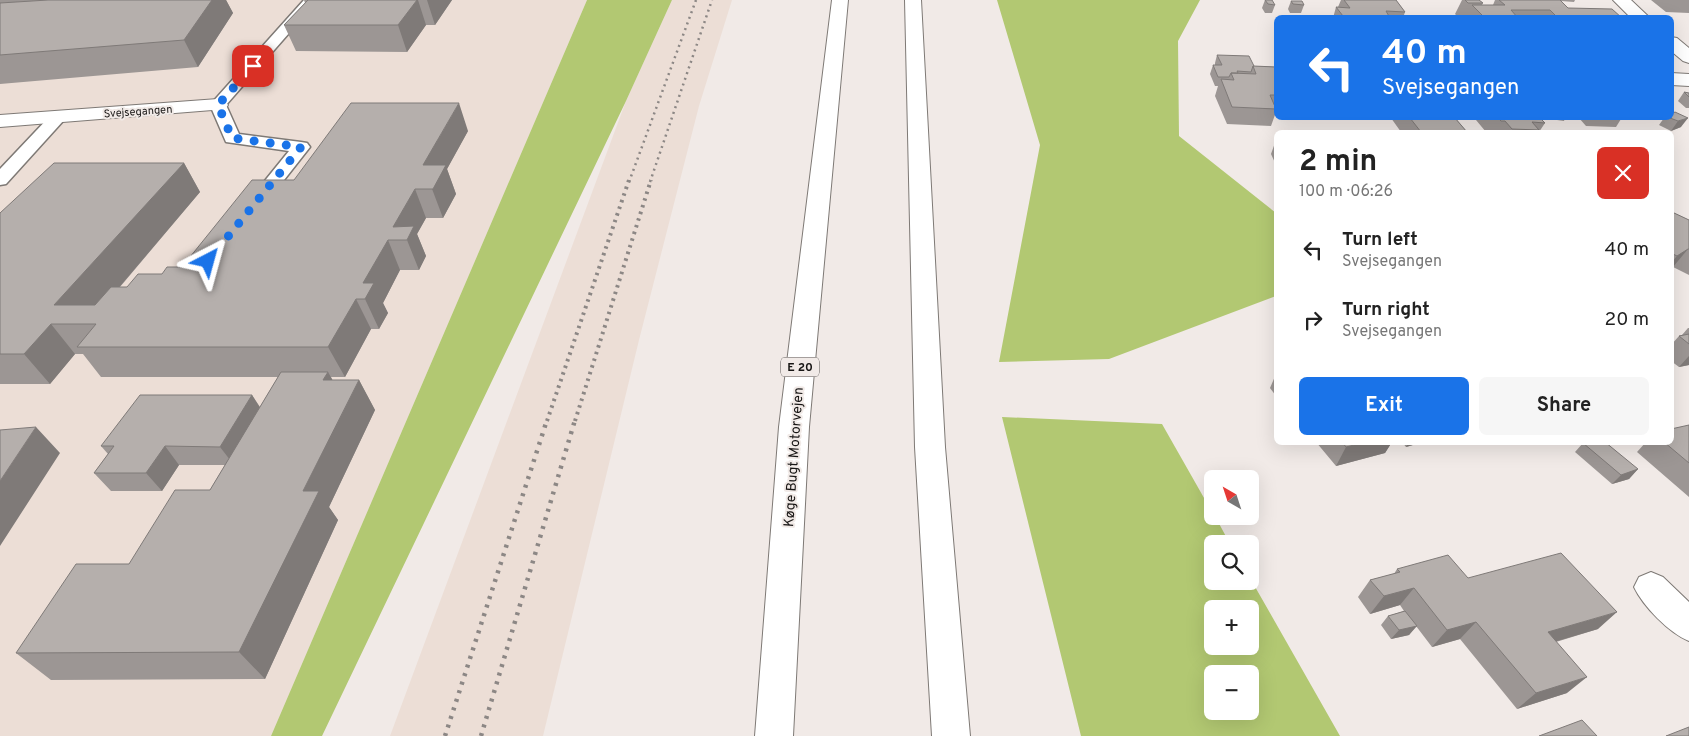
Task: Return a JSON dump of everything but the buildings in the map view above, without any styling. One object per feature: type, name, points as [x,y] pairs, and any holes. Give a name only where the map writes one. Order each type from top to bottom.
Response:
[{"type":"main road","name":"Køge Bugt Motorvejen","points":[[774,736],[794,427],[840,0]]},
{"type":"main road","points":[[913,0],[930,447],[952,736]]},
{"type":"main road","points":[[1621,0],[1638,15]]},
{"type":"main road","points":[[1674,44],[1689,57]]},
{"type":"main road","points":[[1674,79],[1689,80]]},
{"type":"main road","name":"Svejsegangen","points":[[0,121],[218,105]]},
{"type":"main road","points":[[1651,587],[1689,625]]},
{"type":"lane","points":[[246,215],[301,147],[232,138],[218,105],[311,0]]},
{"type":"lane","points":[[0,180],[58,117]]},
{"type":"shaded area","points":[[0,0],[587,0],[271,736],[0,736]]},
{"type":"shaded area","points":[[672,0],[732,0],[699,106],[639,340],[543,736],[390,736],[626,101]]},
{"type":"green space","points":[[587,0],[672,0],[626,101],[322,736],[271,736]]},
{"type":"green space","points":[[997,0],[1200,0],[1178,41],[1179,136],[1274,211],[1274,297],[1109,359],[999,362],[1040,145]]},
{"type":"green space","points":[[1002,417],[1162,424],[1204,498],[1204,525],[1220,525],[1225,535],[1204,535],[1204,590],[1257,590],[1340,736],[1081,736]]},
{"type":"railway","points":[[629,182],[696,0]]},
{"type":"railway","points":[[650,182],[712,0]]},
{"type":"railway","points":[[547,421],[629,180]]},
{"type":"railway","points":[[575,421],[651,180]]},
{"type":"railway","points":[[445,736],[547,420]]},
{"type":"railway","points":[[481,736],[575,420]]},
{"type":"route","points":[[208,261],[301,147],[232,138],[218,105],[253,66]]}]
